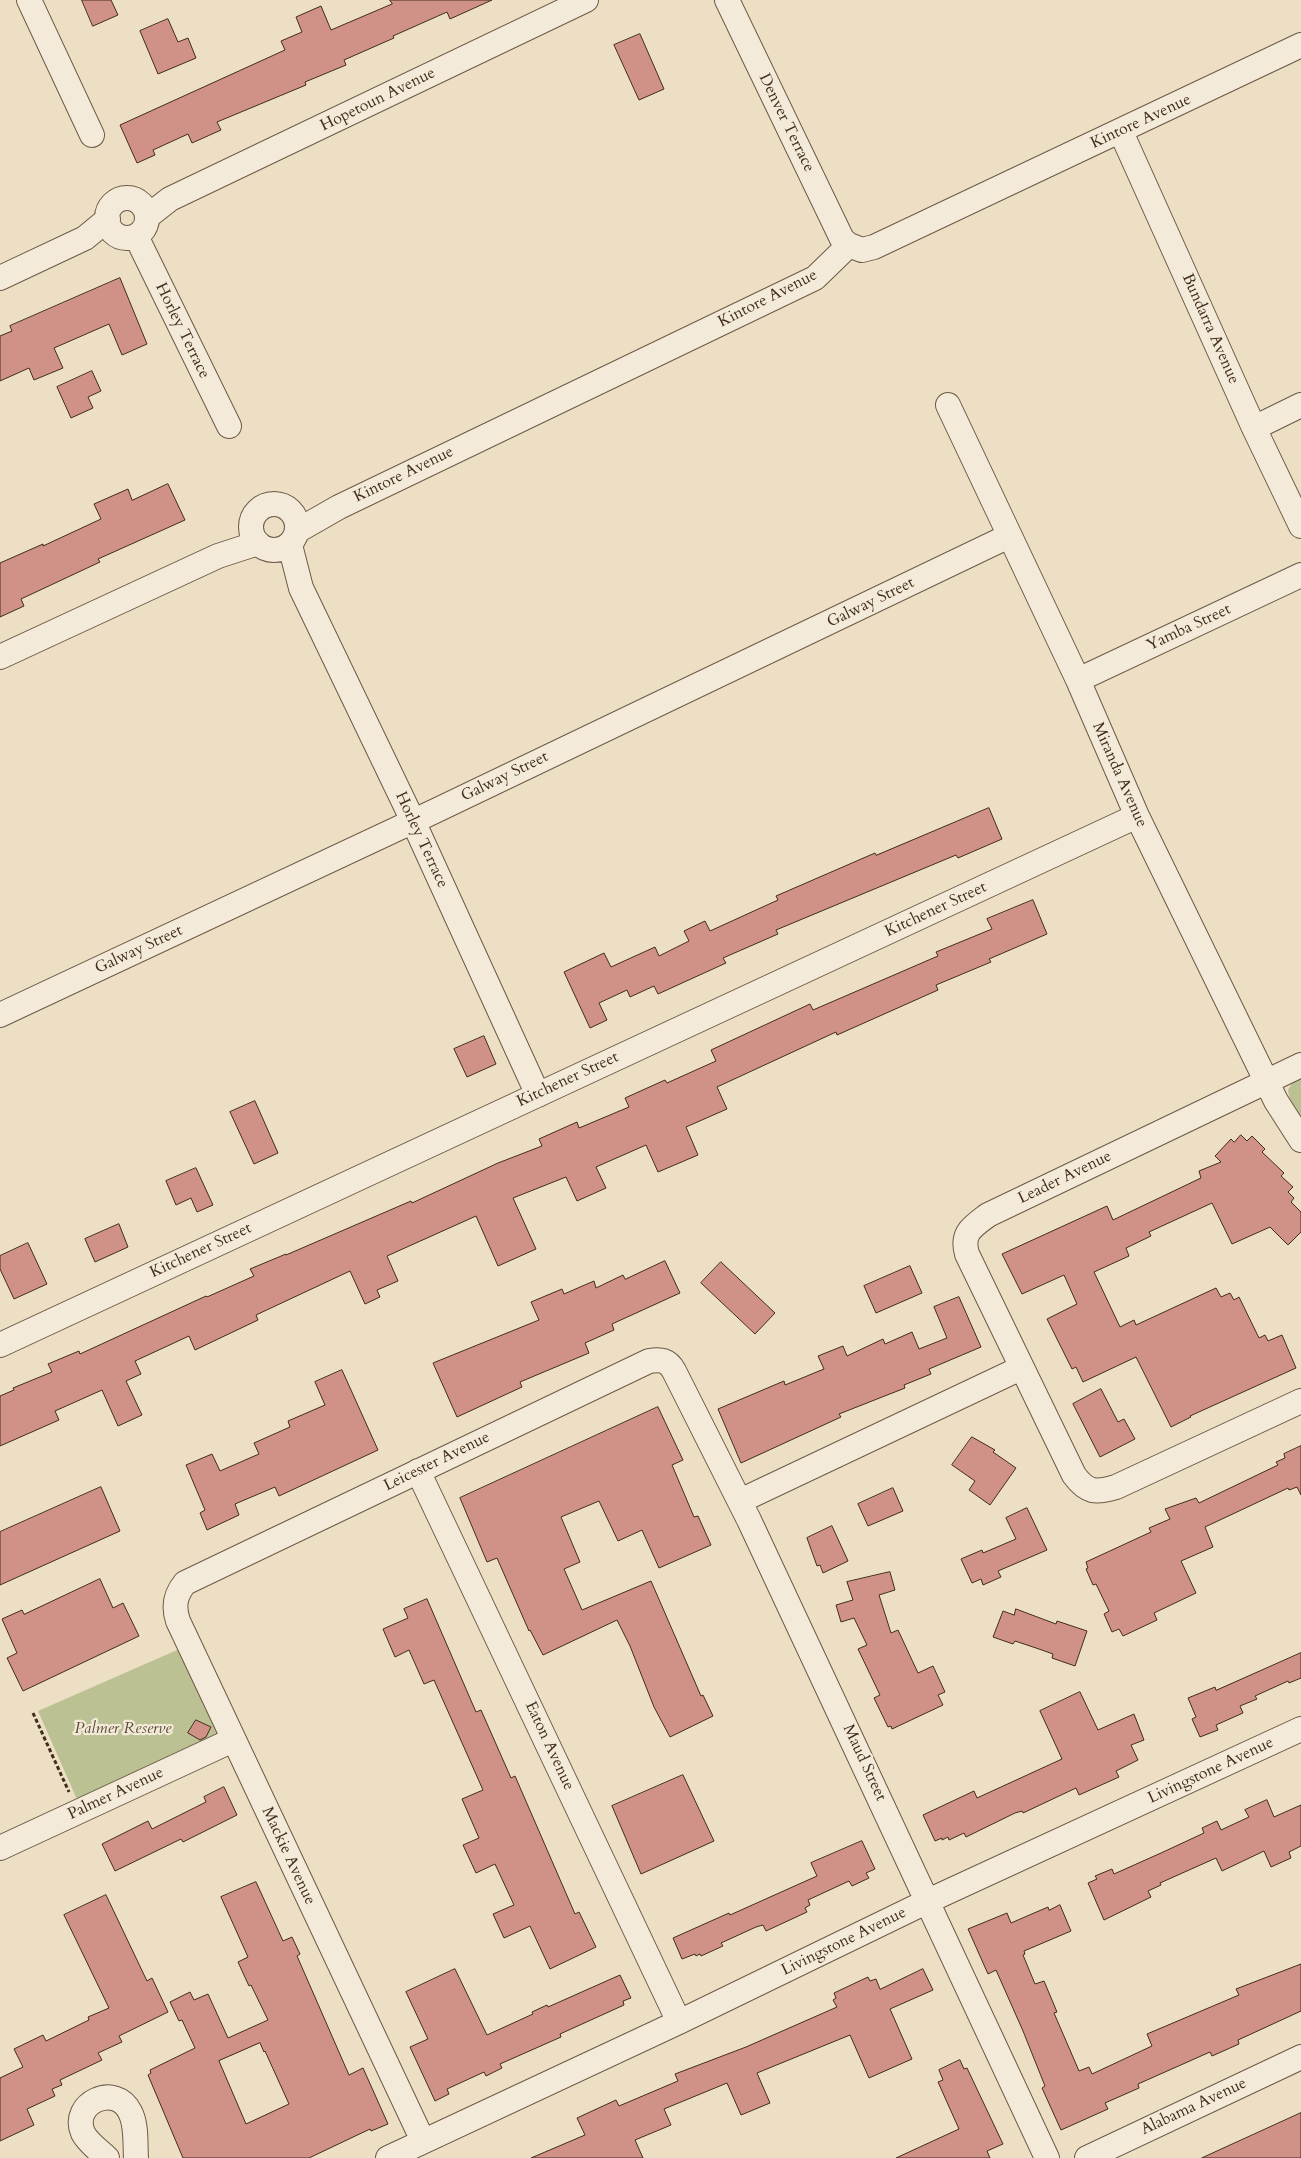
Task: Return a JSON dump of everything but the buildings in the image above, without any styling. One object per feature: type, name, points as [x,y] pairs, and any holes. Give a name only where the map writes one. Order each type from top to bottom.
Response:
[{"type":"street","points":[[30,0],[92,135]]},
{"type":"street","name":"Hopetoun Avenue","points":[[0,278],[85,238],[129,222],[170,199],[586,0]]},
{"type":"street","name":"Denver Terrace","points":[[727,0],[842,239],[849,245]]},
{"type":"street","name":"Kintore Avenue","points":[[0,658],[218,556],[277,536],[814,278],[849,245],[862,250],[874,247],[1121,132],[1301,45]]},
{"type":"street","name":"Bundarra Avenue","points":[[1121,132],[1254,428],[1301,526]]},
{"type":"street","name":"Horley Terrace","points":[[129,222],[229,426]]},
{"type":"street","name":"Miranda Avenue","points":[[948,405],[1078,680],[1137,816],[1276,1101],[1301,1140]]},
{"type":"street","points":[[1254,428],[1301,405]]},
{"type":"street","name":"Horley Terrace","points":[[277,536],[413,821],[538,1094]]},
{"type":"street","name":"Galway Street","points":[[0,1015],[413,821],[1009,536]]},
{"type":"street","name":"Yamba Street","points":[[1078,680],[1301,575]]},
{"type":"street","name":"Kitchener Street","points":[[0,1345],[1137,816]]},
{"type":"street","name":"Leader Avenue","points":[[1301,1066],[1166,1128],[988,1215],[968,1232],[964,1243],[967,1254],[1021,1368],[1074,1475],[1080,1484],[1090,1490],[1103,1491],[1116,1487],[1301,1401]]},
{"type":"street","name":"Leicester Avenue","points":[[198,1577],[649,1361],[662,1360],[668,1362],[674,1371]]},
{"type":"street","points":[[740,1501],[1021,1368]]},
{"type":"street","name":"Maud Street","points":[[674,1371],[740,1501],[1047,2158]]},
{"type":"street","name":"Eaton Avenue","points":[[418,1471],[679,2022]]},
{"type":"street","name":"Mackie Avenue","points":[[198,1577],[185,1583],[178,1591],[174,1610],[233,1740],[422,2141]]},
{"type":"street","name":"Livingstone Avenue","points":[[388,2158],[679,2022],[928,1901],[1301,1729]]},
{"type":"street","name":"Palmer Avenue","points":[[0,1848],[233,1740]]},
{"type":"street","name":"Alabama Avenue","points":[[1087,2158],[1301,2057]]},
{"type":"street","points":[[108,2158],[86,2138],[82,2132],[81,2121],[83,2112],[95,2099],[103,2096],[116,2098],[130,2112],[134,2128],[136,2158]]},
{"type":"path","points":[[33,1714],[70,1795]]},
{"type":"green space","points":[[1301,1077],[1301,1120],[1290,1103],[1288,1090],[1294,1080]]},
{"type":"green space","name":"Palmer Reserve","points":[[184,1647],[227,1738],[79,1804],[38,1711]]}]
